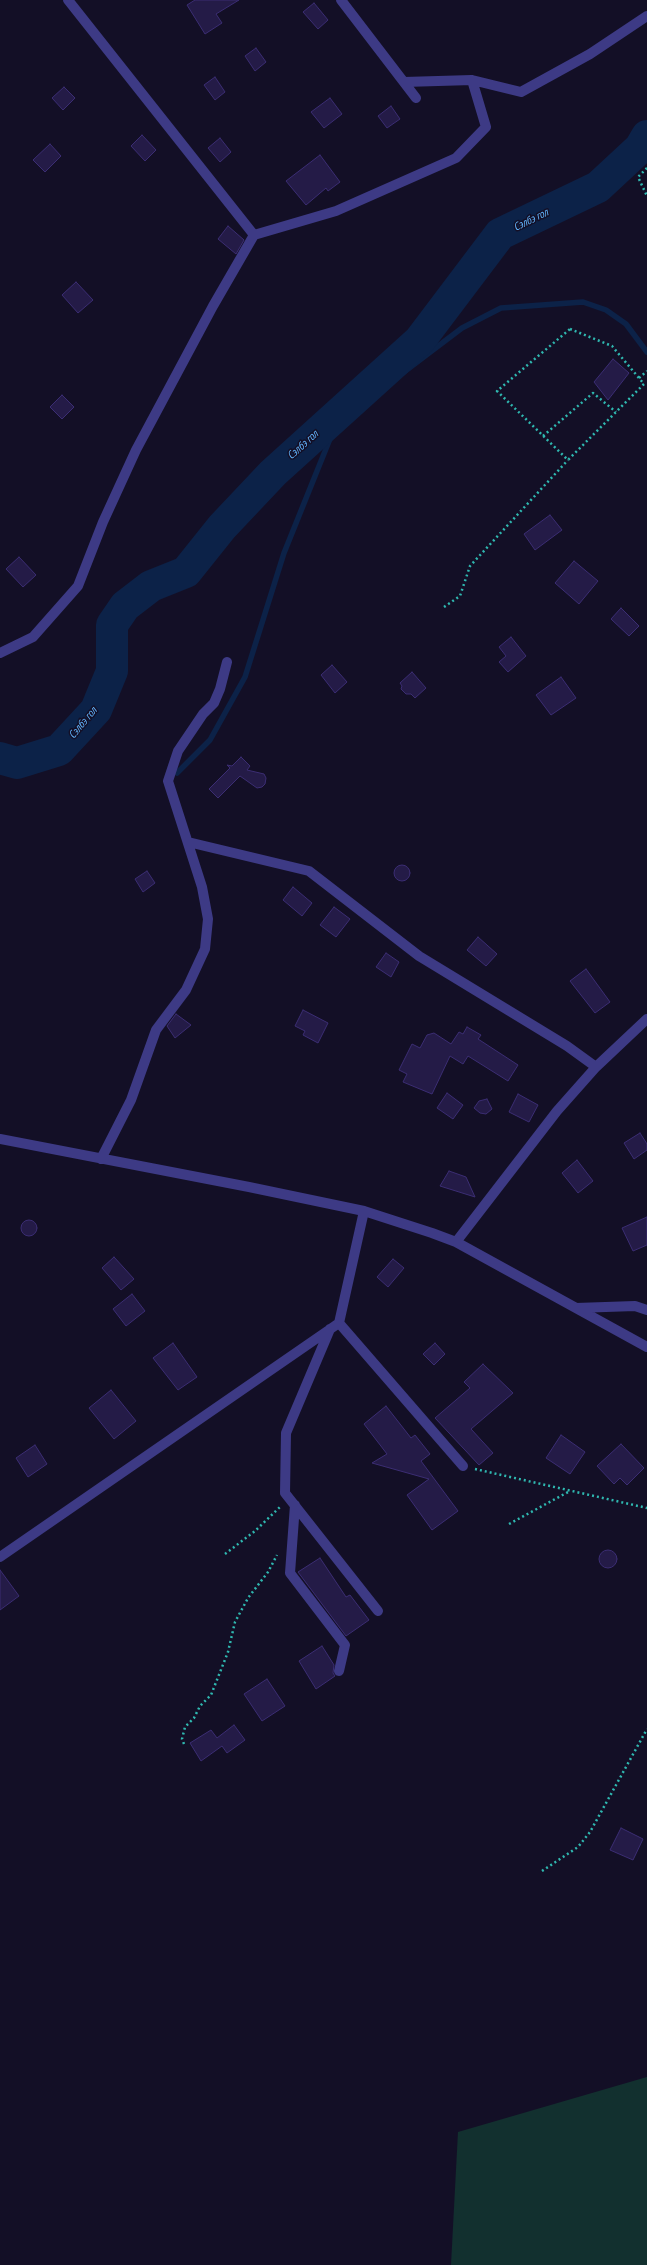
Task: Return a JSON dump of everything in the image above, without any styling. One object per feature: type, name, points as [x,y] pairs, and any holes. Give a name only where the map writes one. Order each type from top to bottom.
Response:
[{"type":"street","points":[[68,0],[254,235]]},
{"type":"street","points":[[341,0],[416,98]]},
{"type":"street","points":[[404,82],[472,80],[521,92],[590,54],[647,16]]},
{"type":"street","points":[[0,653],[33,637],[78,586],[103,522],[136,450],[213,306],[254,235],[336,211],[456,158],[486,127],[472,80]]},
{"type":"street","points":[[101,1159],[131,1100],[156,1030],[186,990],[205,949],[208,919],[202,887],[168,781],[178,751],[203,714],[214,703],[220,689],[227,662]]},
{"type":"street","points":[[188,842],[309,871],[419,956],[567,1046],[596,1067]]},
{"type":"street","points":[[456,1242],[557,1111],[596,1067],[647,1019]]},
{"type":"street","points":[[0,1139],[364,1211],[456,1242],[647,1347]]},
{"type":"street","points":[[0,1557],[339,1323],[364,1211]]},
{"type":"street","points":[[576,1308],[635,1306],[647,1310]]},
{"type":"street","points":[[339,1323],[463,1466]]},
{"type":"street","points":[[330,1329],[286,1433],[285,1493],[378,1611]]},
{"type":"street","points":[[292,1502],[290,1573],[345,1645],[339,1671]]},
{"type":"path","points":[[647,168],[638,177],[647,196]]},
{"type":"path","points":[[444,607],[460,596],[470,566],[568,460],[644,384],[612,346],[570,329],[497,391],[568,460]]},
{"type":"path","points":[[638,378],[647,371]]},
{"type":"path","points":[[543,436],[593,393],[616,412]]},
{"type":"path","points":[[463,1466],[647,1508]]},
{"type":"path","points":[[509,1524],[570,1490]]},
{"type":"path","points":[[225,1554],[292,1502]]},
{"type":"path","points":[[184,1744],[182,1739],[185,1727],[194,1718],[200,1706],[211,1695],[228,1652],[235,1622],[248,1598],[268,1572],[279,1552]]},
{"type":"path","points":[[542,1870],[578,1847],[590,1832],[647,1729]]},
{"type":"green space","points":[[647,2077],[647,2265],[451,2265],[458,2132]]},
{"type":"building","points":[[195,0],[239,0],[216,14],[222,23],[205,34],[187,5]]},
{"type":"building","points":[[314,3],[328,20],[318,29],[303,12]]},
{"type":"building","points":[[256,48],[266,62],[255,71],[245,56]]},
{"type":"building","points":[[215,77],[225,92],[215,100],[204,85]]},
{"type":"building","points":[[64,87],[75,98],[63,110],[52,98]]},
{"type":"building","points":[[330,98],[342,114],[324,128],[311,112]]},
{"type":"building","points":[[391,106],[400,119],[387,128],[378,116]]},
{"type":"building","points":[[142,135],[156,150],[145,161],[131,146]]},
{"type":"building","points":[[220,138],[231,152],[220,162],[208,148]]},
{"type":"building","points":[[50,144],[61,156],[45,172],[33,160]]},
{"type":"building","points":[[320,155],[340,182],[328,191],[326,188],[306,205],[286,181]]},
{"type":"building","points":[[228,226],[244,240],[236,254],[218,239]]},
{"type":"building","points":[[76,282],[93,300],[78,313],[62,295]]},
{"type":"building","points":[[613,359],[629,373],[608,400],[594,382]]},
{"type":"building","points":[[62,395],[74,407],[62,419],[50,407]]},
{"type":"building","points":[[550,515],[562,530],[535,550],[524,534]]},
{"type":"building","points":[[19,557],[36,575],[23,587],[6,569]]},
{"type":"building","points":[[574,561],[598,581],[579,604],[555,583]]},
{"type":"building","points":[[621,608],[639,626],[629,636],[611,619]]},
{"type":"building","points":[[511,637],[526,656],[508,672],[499,662],[506,656],[499,647]]},
{"type":"building","points":[[332,665],[347,682],[335,693],[321,675]]},
{"type":"building","points":[[412,672],[426,688],[415,698],[411,694],[406,694],[401,689],[402,686],[400,683]]},
{"type":"building","points":[[561,677],[576,698],[551,715],[536,695]]},
{"type":"building","points":[[241,757],[250,766],[247,770],[264,774],[266,778],[265,784],[262,787],[257,788],[240,776],[218,798],[209,789],[230,768],[227,765],[232,766]]},
{"type":"building","points":[[402,865],[408,867],[410,873],[408,879],[402,881],[396,879],[394,873],[396,867]]},
{"type":"building","points":[[147,871],[155,883],[143,892],[135,879]]},
{"type":"building","points":[[293,887],[312,903],[302,916],[283,900]]},
{"type":"building","points":[[334,907],[350,919],[336,937],[320,925]]},
{"type":"building","points":[[478,937],[497,954],[486,966],[467,950]]},
{"type":"building","points":[[386,953],[399,962],[391,977],[376,967]]},
{"type":"building","points":[[586,969],[610,1002],[595,1013],[570,981]]},
{"type":"building","points":[[303,1010],[328,1023],[318,1043],[303,1035],[305,1031],[295,1026]]},
{"type":"building","points":[[176,1014],[191,1025],[175,1038],[167,1026]]},
{"type":"building","points":[[467,1027],[481,1035],[478,1039],[518,1065],[508,1081],[468,1056],[463,1064],[450,1056],[432,1094],[403,1082],[407,1074],[399,1070],[412,1044],[420,1048],[427,1035],[434,1033],[451,1044],[459,1032],[463,1034]]},
{"type":"building","points":[[447,1093],[463,1105],[453,1119],[437,1108]]},
{"type":"building","points":[[518,1094],[538,1105],[529,1122],[509,1112]]},
{"type":"building","points":[[487,1099],[492,1109],[486,1114],[480,1113],[474,1108],[479,1101]]},
{"type":"building","points":[[640,1133],[647,1144],[647,1150],[634,1159],[624,1143]]},
{"type":"building","points":[[577,1160],[593,1181],[578,1193],[562,1173]]},
{"type":"building","points":[[449,1171],[466,1177],[475,1197],[440,1186]]},
{"type":"building","points":[[647,1217],[647,1245],[633,1251],[622,1228]]},
{"type":"building","points":[[29,1220],[35,1222],[37,1228],[35,1234],[29,1236],[23,1234],[21,1228],[23,1222]]},
{"type":"building","points":[[114,1257],[134,1279],[121,1290],[102,1268]]},
{"type":"building","points":[[393,1259],[404,1268],[388,1287],[377,1277]]},
{"type":"building","points":[[132,1294],[145,1311],[126,1326],[113,1309]]},
{"type":"building","points":[[173,1343],[197,1377],[178,1390],[153,1358]]},
{"type":"building","points":[[435,1343],[445,1354],[434,1365],[423,1354]]},
{"type":"building","points":[[483,1364],[513,1393],[471,1429],[493,1453],[479,1465],[435,1418],[470,1388],[464,1382]]},
{"type":"building","points":[[111,1390],[136,1421],[114,1439],[89,1408]]},
{"type":"building","points":[[386,1406],[411,1438],[415,1435],[430,1454],[421,1461],[458,1511],[432,1530],[407,1495],[429,1479],[372,1463],[387,1454],[364,1424]]},
{"type":"building","points":[[561,1435],[585,1452],[570,1474],[546,1458]]},
{"type":"building","points":[[621,1444],[644,1468],[627,1485],[620,1478],[614,1484],[597,1466]]},
{"type":"building","points":[[35,1445],[47,1464],[28,1477],[16,1458]]},
{"type":"building","points":[[604,1550],[612,1550],[617,1555],[615,1566],[612,1568],[604,1568],[599,1563],[599,1555]]},
{"type":"building","points":[[320,1558],[346,1597],[350,1595],[369,1620],[346,1636],[298,1572]]},
{"type":"building","points":[[0,1570],[19,1596],[0,1610]]},
{"type":"building","points":[[322,1646],[334,1665],[333,1673],[335,1676],[316,1689],[299,1661]]},
{"type":"building","points":[[267,1679],[285,1706],[262,1721],[244,1694]]},
{"type":"building","points":[[234,1725],[245,1740],[227,1753],[222,1746],[201,1761],[190,1743],[211,1730],[217,1738]]},
{"type":"building","points":[[621,1828],[643,1839],[633,1860],[610,1850]]},
{"type":"waterway","name":"Сэлбэ гол","points":[[0,758],[17,763],[59,750],[96,710],[112,671],[112,625],[125,606],[151,586],[186,572],[222,527],[273,473],[420,340],[500,234],[598,187],[640,148],[647,136]]},
{"type":"waterway","points":[[177,773],[210,740],[245,677],[284,553],[342,409],[360,401],[392,381],[462,328],[501,308],[583,302],[606,310],[626,324],[647,352]]}]
